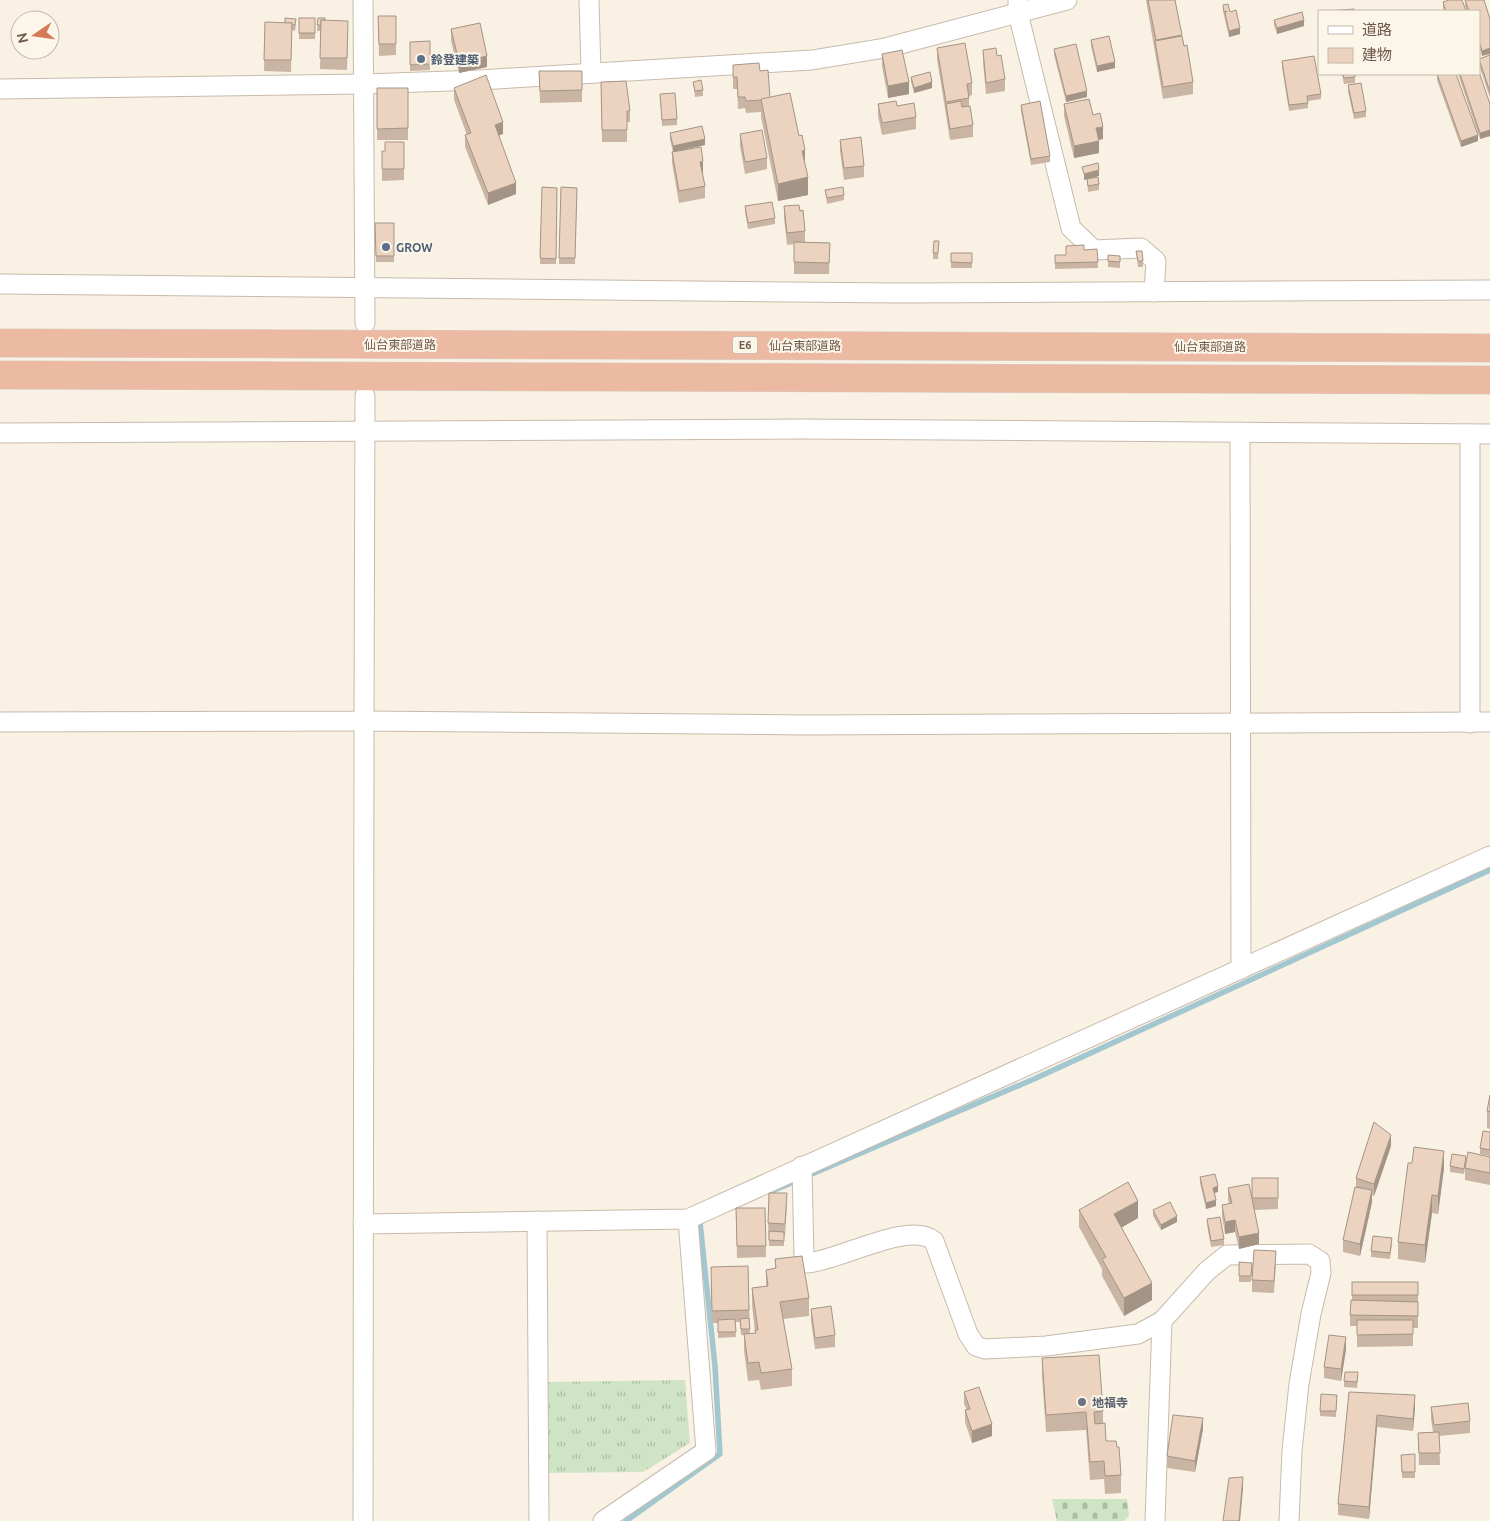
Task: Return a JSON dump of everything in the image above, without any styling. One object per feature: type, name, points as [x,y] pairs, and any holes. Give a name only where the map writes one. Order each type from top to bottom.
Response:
[{"type":"highway","name":"仙台東部道路","points":[[0,343],[1490,348]]},
{"type":"highway","points":[[0,375],[1490,380]]},
{"type":"street","points":[[363,0],[365,323]]},
{"type":"street","points":[[589,0],[591,73]]},
{"type":"street","points":[[0,89],[363,84],[479,80],[812,60],[885,48],[1018,6],[1067,0]]},
{"type":"street","points":[[1018,6],[1071,228],[1094,250],[1141,248],[1156,261],[1154,292]]},
{"type":"street","points":[[0,284],[898,293],[1490,290]]},
{"type":"street","points":[[363,1521],[365,396]]},
{"type":"street","points":[[0,433],[811,430],[1490,434]]},
{"type":"street","points":[[1240,432],[1241,969]]},
{"type":"street","points":[[1470,434],[1470,722]]},
{"type":"street","points":[[0,722],[364,721],[796,725],[1490,722]]},
{"type":"street","points":[[363,1224],[688,1219],[1490,856]]},
{"type":"street","points":[[802,1166],[804,1257],[807,1263],[907,1234],[927,1235],[934,1241],[968,1334],[976,1346],[985,1349],[1046,1346],[1138,1334],[1162,1321],[1207,1271],[1227,1255],[1309,1254],[1320,1261],[1322,1273],[1311,1314],[1298,1384],[1292,1451],[1289,1521]]},
{"type":"street","points":[[602,1521],[706,1451],[688,1219]]},
{"type":"street","points":[[537,1222],[539,1521]]},
{"type":"street","points":[[1155,1521],[1162,1321]]},
{"type":"green space","points":[[685,1380],[690,1443],[643,1472],[547,1473],[547,1382]]},
{"type":"green space","points":[[1052,1499],[1127,1499],[1129,1516],[1124,1521],[1057,1521]]},
{"type":"building","points":[[1148,0],[1175,0],[1182,35],[1156,40]]},
{"type":"building","points":[[1462,0],[1466,10],[1446,10],[1443,2]]},
{"type":"building","points":[[1465,0],[1484,0],[1490,19],[1490,48],[1482,51],[1480,44],[1480,10],[1469,10]]},
{"type":"building","points":[[1228,4],[1230,12],[1236,10],[1240,28],[1229,31],[1225,13],[1227,11],[1224,12],[1223,5]]},
{"type":"building","points":[[1302,12],[1304,20],[1277,28],[1274,20]]},
{"type":"building","points":[[378,16],[396,16],[396,44],[379,44]]},
{"type":"building","points":[[285,18],[296,19],[295,25],[285,23]]},
{"type":"building","points":[[299,18],[315,18],[315,33],[299,33]]},
{"type":"building","points":[[318,18],[325,18],[325,20],[321,20],[321,25],[317,25]]},
{"type":"building","points":[[321,20],[348,21],[347,58],[320,58]]},
{"type":"building","points":[[265,22],[292,23],[291,60],[264,60]]},
{"type":"building","points":[[480,23],[487,56],[459,62],[451,29]]},
{"type":"building","points":[[1109,36],[1115,62],[1097,66],[1091,40]]},
{"type":"building","points":[[1182,36],[1184,46],[1187,45],[1193,82],[1163,87],[1155,41]]},
{"type":"building","points":[[430,41],[430,64],[410,65],[410,42]]},
{"type":"building","points":[[965,43],[972,83],[967,84],[969,98],[946,102],[937,48]]},
{"type":"building","points":[[1076,44],[1087,91],[1066,96],[1054,49]]},
{"type":"building","points":[[996,48],[997,56],[1001,55],[1005,79],[986,83],[983,50]]},
{"type":"building","points":[[902,50],[909,82],[888,86],[882,54]]},
{"type":"building","points":[[1490,55],[1490,92],[1480,62],[1480,59]]},
{"type":"building","points":[[1314,56],[1321,94],[1307,96],[1308,103],[1289,105],[1282,61]]},
{"type":"building","points":[[759,63],[760,71],[768,70],[770,98],[746,101],[745,97],[738,97],[737,77],[733,77],[733,65]]},
{"type":"building","points":[[539,71],[582,71],[582,90],[540,91]]},
{"type":"building","points":[[930,72],[932,82],[914,88],[911,77]]},
{"type":"building","points":[[486,75],[503,122],[495,125],[516,183],[488,193],[465,135],[471,133],[454,88]]},
{"type":"building","points":[[1343,75],[1355,75],[1355,77],[1344,78]]},
{"type":"building","points":[[1437,75],[1456,75],[1478,135],[1461,141]]},
{"type":"building","points":[[1460,75],[1480,75],[1490,104],[1490,130],[1480,133]]},
{"type":"building","points":[[701,80],[703,90],[695,91],[693,82]]},
{"type":"building","points":[[626,81],[630,111],[627,111],[627,130],[602,130],[601,82]]},
{"type":"building","points":[[1361,83],[1366,111],[1354,113],[1348,85]]},
{"type":"building","points":[[377,88],[408,88],[408,128],[377,129]]},
{"type":"building","points":[[675,93],[677,119],[662,120],[660,94]]},
{"type":"building","points":[[790,93],[799,136],[802,135],[805,150],[802,151],[808,177],[778,184],[761,99]]},
{"type":"building","points":[[1089,99],[1093,115],[1100,113],[1103,127],[1096,128],[1099,141],[1074,146],[1064,104]]},
{"type":"building","points":[[896,101],[897,106],[914,103],[916,117],[882,123],[878,104]]},
{"type":"building","points":[[961,101],[962,107],[970,106],[973,125],[950,129],[946,104]]},
{"type":"building","points":[[1040,101],[1050,156],[1031,159],[1021,105]]},
{"type":"building","points":[[702,126],[705,139],[673,146],[670,133]]},
{"type":"building","points":[[762,130],[767,158],[745,162],[740,134]]},
{"type":"building","points":[[861,137],[864,166],[844,168],[840,140]]},
{"type":"building","points":[[385,142],[404,142],[404,169],[382,169],[382,151],[385,151]]},
{"type":"building","points":[[701,147],[703,161],[700,162],[705,186],[679,191],[672,152]]},
{"type":"building","points":[[1098,163],[1099,170],[1084,174],[1082,167]]},
{"type":"building","points":[[1098,177],[1099,184],[1088,186],[1087,179]]},
{"type":"building","points":[[542,187],[557,188],[556,259],[540,258]]},
{"type":"building","points":[[561,187],[577,188],[575,258],[559,258]]},
{"type":"building","points":[[843,187],[844,195],[827,198],[825,190]]},
{"type":"building","points":[[772,202],[775,218],[748,223],[745,206]]},
{"type":"building","points":[[799,205],[800,211],[803,210],[805,231],[787,233],[784,206]]},
{"type":"building","points":[[375,223],[394,223],[394,256],[376,256]]},
{"type":"building","points":[[934,241],[939,241],[938,253],[933,253]]},
{"type":"building","points":[[794,242],[830,243],[829,263],[794,262]]},
{"type":"building","points":[[1084,245],[1084,250],[1097,249],[1098,262],[1055,263],[1055,255],[1066,255],[1066,246]]},
{"type":"building","points":[[1136,251],[1142,251],[1143,261],[1138,261]]},
{"type":"building","points":[[951,253],[972,253],[972,263],[951,262]]},
{"type":"building","points":[[1108,255],[1120,256],[1120,262],[1108,261]]},
{"type":"building","points":[[1490,1095],[1490,1112],[1487,1111]]},
{"type":"building","points":[[1374,1122],[1391,1135],[1374,1184],[1356,1178]]},
{"type":"building","points":[[1483,1131],[1490,1132],[1490,1150],[1480,1148]]},
{"type":"building","points":[[1414,1147],[1444,1151],[1438,1196],[1432,1195],[1425,1245],[1398,1242],[1408,1163],[1412,1163]]},
{"type":"building","points":[[1468,1152],[1490,1157],[1490,1173],[1465,1168]]},
{"type":"building","points":[[1452,1154],[1466,1156],[1464,1169],[1450,1166]]},
{"type":"building","points":[[1215,1174],[1218,1186],[1213,1188],[1216,1200],[1206,1203],[1200,1177]]},
{"type":"building","points":[[1252,1178],[1278,1178],[1278,1198],[1252,1198]]},
{"type":"building","points":[[1128,1182],[1138,1201],[1114,1214],[1152,1283],[1124,1298],[1102,1259],[1106,1257],[1079,1210]]},
{"type":"building","points":[[1249,1184],[1259,1233],[1239,1237],[1235,1220],[1225,1222],[1222,1205],[1232,1203],[1228,1188]]},
{"type":"building","points":[[1355,1187],[1372,1190],[1360,1244],[1343,1240]]},
{"type":"building","points":[[769,1193],[787,1193],[785,1224],[768,1223]]},
{"type":"building","points":[[1170,1202],[1177,1216],[1161,1225],[1153,1210]]},
{"type":"building","points":[[736,1208],[765,1208],[766,1246],[737,1246]]},
{"type":"building","points":[[1220,1217],[1224,1239],[1211,1241],[1207,1219]]},
{"type":"building","points":[[769,1231],[784,1232],[784,1241],[769,1240]]},
{"type":"building","points":[[1373,1236],[1392,1238],[1390,1253],[1371,1251]]},
{"type":"building","points":[[1254,1250],[1276,1251],[1274,1281],[1252,1280]]},
{"type":"building","points":[[802,1256],[809,1298],[780,1302],[792,1369],[761,1373],[759,1362],[748,1363],[744,1334],[756,1333],[755,1330],[758,1330],[752,1288],[768,1286],[766,1270],[776,1268],[775,1259]]},
{"type":"building","points":[[1239,1262],[1252,1263],[1251,1276],[1239,1276]]},
{"type":"building","points":[[748,1266],[749,1310],[712,1311],[711,1267]]},
{"type":"building","points":[[1352,1282],[1418,1282],[1418,1295],[1352,1295]]},
{"type":"building","points":[[1351,1300],[1418,1302],[1418,1316],[1350,1315]]},
{"type":"building","points":[[831,1306],[835,1335],[815,1338],[811,1309]]},
{"type":"building","points":[[749,1318],[750,1329],[741,1329],[740,1319]]},
{"type":"building","points":[[735,1319],[736,1332],[718,1332],[718,1320]]},
{"type":"building","points":[[1357,1320],[1413,1320],[1413,1334],[1357,1335]]},
{"type":"building","points":[[1329,1335],[1346,1337],[1341,1369],[1324,1367]]},
{"type":"building","points":[[1099,1355],[1103,1411],[1094,1412],[1095,1424],[1105,1423],[1106,1441],[1116,1441],[1117,1447],[1119,1447],[1121,1475],[1105,1476],[1104,1461],[1090,1462],[1086,1412],[1046,1415],[1042,1358]]},
{"type":"building","points":[[1345,1372],[1358,1372],[1357,1382],[1344,1381]]},
{"type":"building","points":[[979,1387],[992,1424],[972,1431],[965,1410],[970,1409],[964,1392]]},
{"type":"building","points":[[1349,1392],[1415,1395],[1413,1419],[1377,1415],[1369,1507],[1338,1504]]},
{"type":"building","points":[[1321,1394],[1337,1395],[1336,1411],[1320,1411]]},
{"type":"building","points":[[1468,1403],[1470,1421],[1434,1425],[1431,1407]]},
{"type":"building","points":[[1173,1415],[1203,1418],[1195,1461],[1167,1456]]},
{"type":"building","points":[[1439,1432],[1440,1453],[1419,1453],[1418,1433]]},
{"type":"building","points":[[1415,1454],[1415,1472],[1402,1472],[1401,1455]]},
{"type":"building","points":[[1243,1477],[1239,1521],[1223,1521],[1229,1478]]},
{"type":"waterway","points":[[812,1174],[1034,1079],[1490,870]]},
{"type":"waterway","points":[[772,1191],[794,1182]]},
{"type":"waterway","points":[[626,1521],[720,1454],[715,1366],[700,1222],[704,1220]]},
{"type":"place","name":"鈴登建築","points":[[421,59]]},
{"type":"place","name":"GROW","points":[[386,247]]},
{"type":"place","name":"地福寺","points":[[1082,1402]]}]
